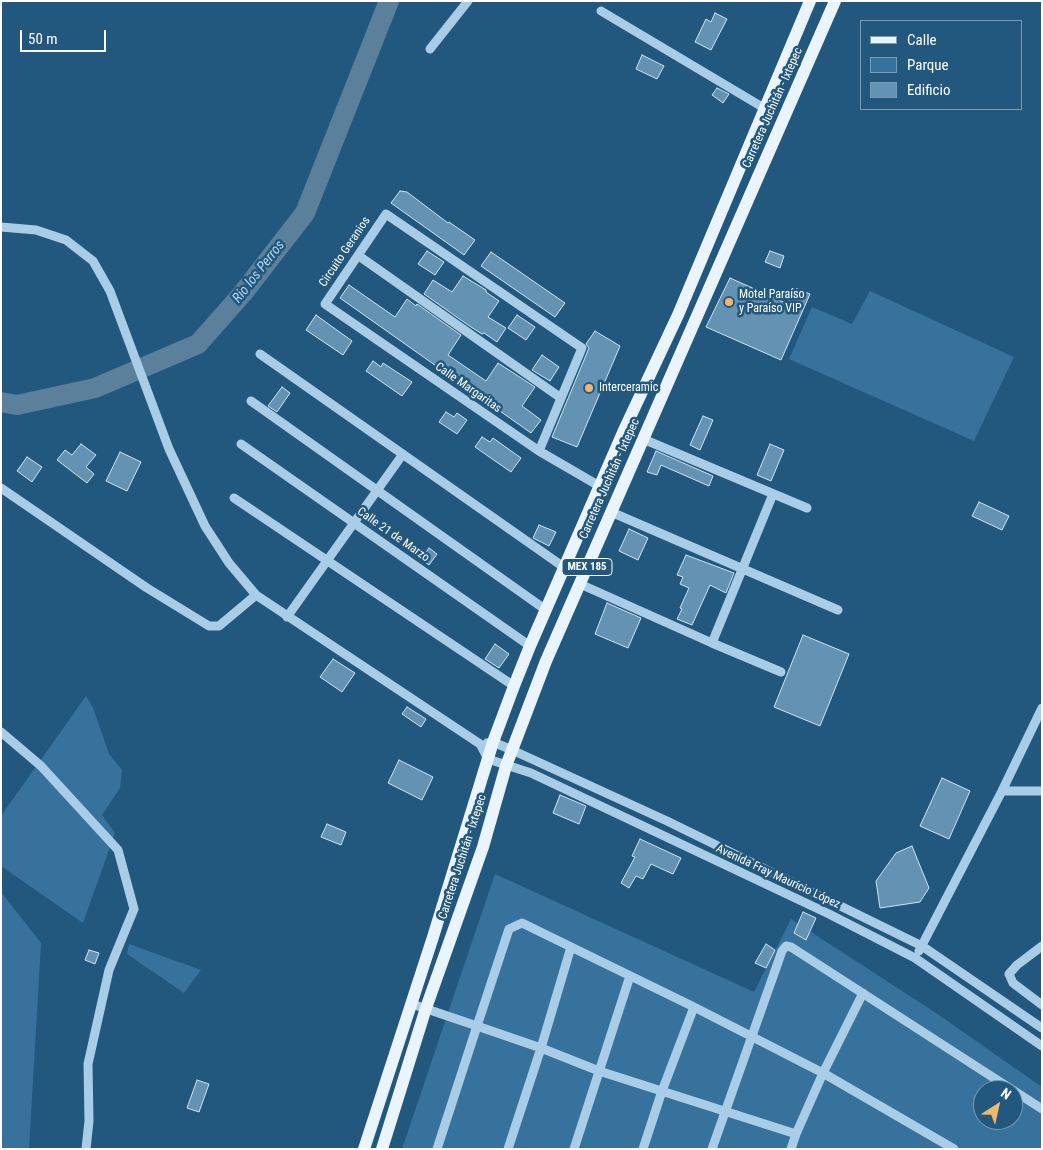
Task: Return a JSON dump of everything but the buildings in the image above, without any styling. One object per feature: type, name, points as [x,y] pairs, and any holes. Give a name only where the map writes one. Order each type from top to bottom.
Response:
[{"type":"main road","name":"Carretera Juchitán - Ixtepec","points":[[364,1149],[412,1004],[493,742],[514,686],[625,428],[678,315],[810,1]]},
{"type":"main road","name":"Carretera Juchitán - Ixtepec","points":[[382,1149],[426,1008],[483,847],[506,766],[546,661],[835,1]]},
{"type":"main road","points":[[716,223],[734,231]]},
{"type":"street","points":[[430,49],[468,1]]},
{"type":"street","points":[[601,12],[764,108]]},
{"type":"street","name":"Circuito Geranios","points":[[325,304],[386,214],[582,348],[561,398]]},
{"type":"street","points":[[1,227],[36,230],[66,240],[93,261],[110,291],[169,448],[205,526],[229,562],[256,594],[480,744],[488,759]]},
{"type":"street","points":[[359,256],[561,398],[539,452]]},
{"type":"street","name":"Calle Margaritas","points":[[325,304],[539,452],[601,487]]},
{"type":"street","points":[[260,354],[565,568]]},
{"type":"street","points":[[251,401],[378,489],[546,610]]},
{"type":"street","points":[[643,439],[807,508]]},
{"type":"street","name":"Calle 21 de Marzo","points":[[241,444],[530,646]]},
{"type":"street","points":[[288,617],[404,454]]},
{"type":"street","points":[[1,488],[147,588],[209,626],[219,626],[256,594]]},
{"type":"street","points":[[712,643],[773,494]]},
{"type":"street","points":[[234,498],[514,686]]},
{"type":"street","points":[[611,512],[838,610]]},
{"type":"street","points":[[580,584],[781,672]]},
{"type":"street","points":[[915,958],[1038,725],[1042,708]]},
{"type":"street","points":[[1,732],[41,766],[118,850],[134,909],[109,970],[88,1064],[89,1121],[86,1149]]},
{"type":"street","points":[[480,744],[493,742]]},
{"type":"street","name":"Avenida Fray Mauricio López","points":[[493,742],[666,821],[922,946],[1042,1028]]},
{"type":"street","name":"Avenida Fray Mauricio López","points":[[488,759],[531,773],[829,914],[915,958],[1042,1046]]},
{"type":"street","points":[[1002,790],[1042,791]]},
{"type":"street","points":[[436,1149],[508,929],[522,923],[753,1036],[952,1148]]},
{"type":"street","points":[[712,1149],[782,951],[786,946],[791,947],[1042,1109]]},
{"type":"street","points":[[1042,946],[1017,965],[1009,974],[1012,983],[1042,1005]]},
{"type":"street","points":[[508,1149],[571,947]]},
{"type":"street","points":[[574,1149],[630,976]]},
{"type":"street","points":[[790,1149],[823,1074],[863,993]]},
{"type":"street","points":[[412,1004],[541,1048],[600,1071],[796,1134]]},
{"type":"street","points":[[642,1149],[694,1007]]},
{"type":"green space","points":[[870,291],[1014,357],[974,441],[789,359],[812,307],[852,324]]},
{"type":"green space","points":[[86,696],[93,708],[109,754],[122,770],[120,788],[102,815],[115,833],[83,923],[1,866],[1,816]]},
{"type":"green space","points":[[495,874],[754,992],[791,919],[936,1013],[1042,1087],[1042,1149],[402,1149]]},
{"type":"green space","points":[[1,892],[41,943],[29,1149],[1,1149]]},
{"type":"green space","points":[[129,944],[201,970],[184,993],[127,954]]},
{"type":"waterway","name":"Rio los Perros","points":[[1,402],[17,405],[95,388],[198,344],[243,293],[305,213],[389,1]]},
{"type":"place","name":"Motel Paraíso y Paraíso VIP","points":[[729,302]]},
{"type":"place","name":"Interceramic","points":[[589,388]]}]
